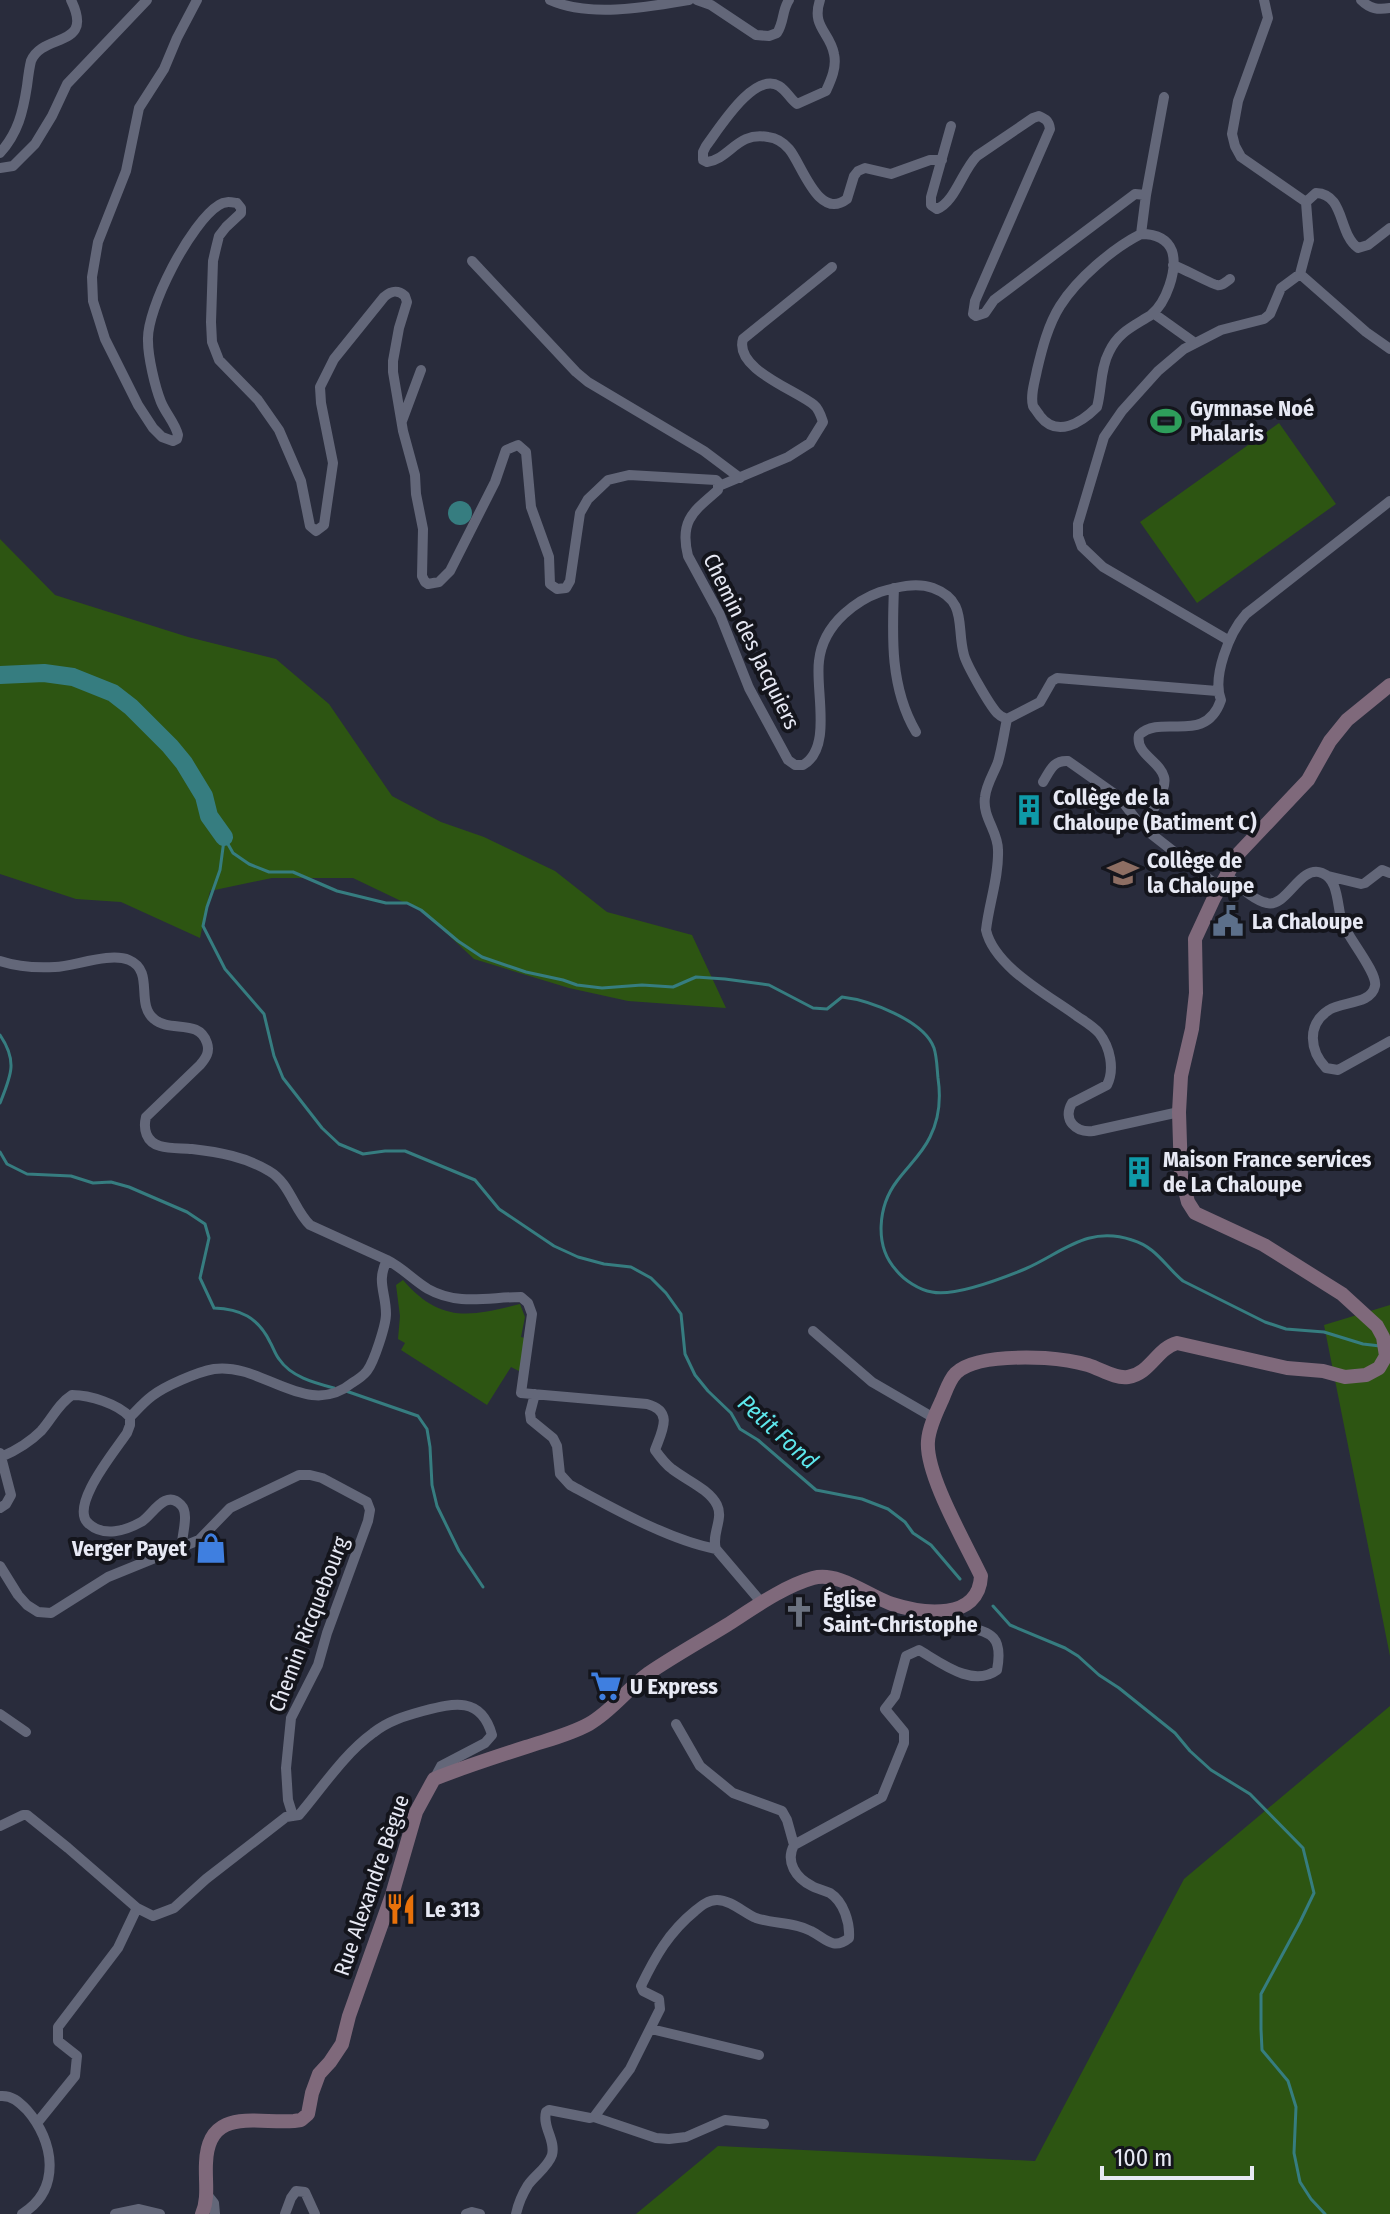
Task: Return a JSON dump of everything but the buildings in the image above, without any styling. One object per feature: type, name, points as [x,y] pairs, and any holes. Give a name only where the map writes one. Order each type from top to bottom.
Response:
[{"type":"main road","points":[[1179,1112],[1181,1076],[1192,1029],[1196,993],[1195,939],[1223,881],[1239,853],[1308,780],[1330,741],[1347,720],[1390,685]]},
{"type":"main road","name":"Rue Alexandre Bègue","points":[[202,2214],[209,2146],[213,2135],[222,2126],[233,2121],[294,2121],[308,2114],[319,2074],[342,2044],[416,1812],[434,1779],[587,1725],[611,1708],[647,1674],[762,1603],[806,1580],[818,1577],[840,1581],[892,1604],[928,1610],[952,1610],[968,1604],[977,1595],[981,1576],[929,1464],[928,1437],[934,1418],[955,1375],[963,1368],[981,1362],[1053,1359],[1087,1365],[1123,1378],[1144,1370],[1167,1345],[1177,1343],[1287,1368],[1323,1371],[1345,1377],[1366,1375],[1379,1368],[1386,1356],[1383,1337],[1367,1315],[1342,1294],[1264,1245],[1195,1213],[1183,1189],[1179,1112]]},
{"type":"street","points":[[0,153],[10,143],[19,126],[33,57],[43,48],[70,36],[77,26],[77,15],[71,0]]},
{"type":"street","points":[[0,168],[13,166],[35,144],[67,84],[147,0]]},
{"type":"street","points":[[197,0],[164,69],[139,108],[126,171],[94,256],[92,289],[95,311],[105,339],[153,428],[169,441],[177,439],[177,431],[159,398],[148,332],[162,292],[187,241],[216,206],[227,202],[237,203],[241,213],[219,236],[213,261],[212,342],[219,360],[258,400],[279,430],[301,481],[308,519],[314,530],[319,531],[324,525],[333,463],[320,387],[342,348],[384,297],[395,291],[405,296],[407,302],[393,361],[423,529],[422,576],[428,584],[439,582],[450,571],[510,447],[518,445],[526,452],[531,507],[549,557],[550,584],[557,589],[566,588],[570,581],[580,513],[588,499],[608,480],[629,475],[710,478],[716,480],[719,486],[788,457],[810,443],[823,422],[821,413],[814,405],[765,375],[746,357],[742,343],[743,339],[832,267]]},
{"type":"street","points":[[550,0],[596,10],[663,6],[689,0]]},
{"type":"street","points":[[697,0],[711,5],[762,36],[777,33],[789,0]]},
{"type":"street","points":[[820,0],[817,16],[835,59],[826,91],[797,104],[777,85],[758,85],[748,93],[706,146],[703,160],[714,161],[749,137],[767,136],[781,141],[792,152],[813,190],[834,204],[847,199],[854,176],[865,168],[891,174],[930,160],[942,160]]},
{"type":"street","points":[[1264,0],[1268,18],[1238,101],[1232,134],[1241,157],[1306,202]]},
{"type":"street","points":[[1361,0],[1377,10],[1390,8]]},
{"type":"street","points":[[1141,234],[1164,97]]},
{"type":"street","points":[[951,126],[931,197],[931,205],[937,209],[945,206],[969,164],[977,156],[1033,118],[1045,118],[1050,129],[975,301],[973,314],[976,316],[985,313],[994,300],[1135,194],[1146,195]]},
{"type":"street","points":[[1306,202],[1316,193],[1326,193],[1333,199],[1350,243],[1358,248],[1368,245],[1390,228]]},
{"type":"street","points":[[1228,640],[1103,567],[1082,547],[1078,524],[1104,437],[1122,411],[1158,371],[1184,349],[1232,326],[1264,319],[1270,314],[1281,288],[1300,274],[1309,240],[1306,202]]},
{"type":"street","points":[[1141,234],[1151,234],[1164,240],[1171,250],[1173,265],[1171,281],[1162,301],[1153,313],[1121,333],[1108,352],[1097,407],[1078,423],[1066,428],[1043,420],[1033,407],[1032,392],[1044,343],[1059,307],[1079,282],[1126,242],[1141,234]]},
{"type":"street","points":[[472,261],[576,372],[704,451],[740,478]]},
{"type":"street","points":[[1173,265],[1215,285],[1230,279]]},
{"type":"street","points":[[1300,274],[1390,349]]},
{"type":"street","points":[[1153,313],[1195,343]]},
{"type":"street","points":[[402,422],[421,370]]},
{"type":"street","name":"Chemin des Jacquiers","points":[[719,486],[717,493],[698,506],[686,524],[685,545],[728,632],[749,688],[788,760],[795,765],[803,765],[813,756],[821,731],[818,663],[826,637],[833,625],[858,603],[894,588]]},
{"type":"street","points":[[1390,501],[1237,624],[1228,640],[1217,691],[1221,700],[1218,710],[1210,719],[1187,726],[1151,727],[1139,735],[1138,741],[1164,776],[1165,784],[1148,818],[1150,833],[1223,881],[1267,903],[1276,902],[1310,873],[1319,871],[1333,882],[1343,924],[1375,976],[1375,987],[1371,994],[1361,1000],[1329,1010],[1318,1021],[1312,1035],[1317,1059],[1326,1068],[1338,1070],[1390,1041]]},
{"type":"street","points":[[916,732],[901,699],[893,636],[894,588],[914,585],[931,587],[947,594],[956,605],[966,660],[996,712],[1007,719]]},
{"type":"street","points":[[1007,719],[1040,702],[1057,678],[1217,691]]},
{"type":"street","points":[[1007,719],[999,759],[985,795],[988,822],[997,840],[998,852],[986,930],[988,938],[1003,961],[1096,1030],[1106,1046],[1111,1066],[1107,1085],[1072,1103],[1069,1108],[1069,1119],[1077,1129],[1093,1131],[1179,1112]]},
{"type":"street","points":[[1043,782],[1054,765],[1060,760],[1068,761],[1119,797],[1138,822],[1148,825]]},
{"type":"street","points":[[1326,875],[1361,884],[1379,871],[1390,873]]},
{"type":"street","points":[[0,961],[24,967],[56,967],[127,958],[137,965],[144,977],[146,1006],[154,1019],[162,1024],[198,1029],[209,1049],[200,1065],[146,1117],[145,1132],[150,1140],[159,1146],[214,1151],[241,1158],[272,1172],[283,1182],[310,1225],[401,1267],[427,1288],[449,1297],[477,1301],[521,1297],[528,1303],[532,1314],[521,1393],[657,1407],[663,1414],[664,1423],[655,1450],[669,1467],[709,1495],[717,1505],[720,1515],[713,1542],[716,1549],[762,1603]]},
{"type":"street","points":[[130,1417],[152,1396],[212,1369],[243,1371],[320,1397],[335,1395],[345,1389],[367,1371],[386,1318],[380,1283],[381,1271],[387,1260]]},
{"type":"street","points":[[813,1331],[872,1382],[934,1418]]},
{"type":"street","points":[[535,1394],[531,1420],[553,1438],[560,1474],[570,1485],[671,1535],[716,1549]]},
{"type":"street","points":[[0,1508],[11,1495],[1,1455],[16,1451],[40,1431],[72,1395],[81,1395],[123,1410],[130,1417],[127,1433],[86,1496],[82,1509],[84,1520],[104,1532],[114,1532],[141,1522],[158,1504],[174,1501],[180,1503],[184,1510],[182,1547]]},
{"type":"street","name":"Chemin Ricquebourg","points":[[0,1566],[23,1601],[34,1610],[47,1614],[108,1577],[199,1540],[230,1508],[299,1475],[322,1478],[367,1502],[370,1510],[368,1521],[318,1665],[291,1718],[286,1768],[288,1800],[293,1816]]},
{"type":"street","points":[[594,2117],[630,2069],[660,2009],[659,1999],[643,1991],[641,1986],[651,1964],[679,1924],[703,1904],[716,1900],[729,1904],[757,1918],[810,1930],[831,1944],[842,1944],[849,1938],[850,1926],[844,1910],[831,1894],[797,1875],[790,1863],[789,1853],[794,1845],[882,1797],[904,1743],[904,1732],[885,1709],[895,1696],[906,1656],[919,1650],[971,1676],[988,1677],[997,1670],[999,1656],[995,1640],[983,1631],[950,1623],[928,1610]]},
{"type":"street","points":[[0,1826],[27,1815],[137,1908],[153,1916],[174,1908],[286,1817],[299,1815],[354,1749],[374,1732],[400,1717],[452,1704],[462,1704],[480,1712],[492,1735],[485,1743],[441,1766],[434,1779]]},
{"type":"street","points":[[0,1714],[26,1732]]},
{"type":"street","points":[[676,1724],[700,1766],[733,1793],[782,1811],[794,1845]]},
{"type":"street","points":[[37,2123],[75,2076],[77,2056],[58,2041],[58,2027],[118,1948],[137,1908]]},
{"type":"street","points":[[651,2029],[759,2055]]},
{"type":"street","points":[[0,2096],[7,2095],[14,2099],[37,2123],[50,2149],[48,2180],[38,2202],[22,2214]]},
{"type":"street","points":[[516,2214],[527,2186],[552,2154],[544,2118],[549,2110],[594,2117],[656,2138],[669,2139],[686,2137],[725,2120],[764,2124]]},
{"type":"street","points":[[285,2214],[296,2191],[305,2192],[315,2214]]},
{"type":"street","points":[[206,2193],[214,2203],[215,2214]]},
{"type":"street","points":[[115,2214],[139,2209],[160,2214]]},
{"type":"street","points":[[466,2214],[480,2214]]},
{"type":"green space","points":[[1279,423],[1336,504],[1197,603],[1140,522]]},
{"type":"green space","points":[[0,539],[55,595],[188,637],[276,659],[329,704],[392,796],[441,822],[484,837],[555,871],[607,912],[692,935],[726,1008],[628,1001],[569,988],[474,959],[424,912],[353,878],[272,878],[210,891],[200,938],[121,902],[76,899],[0,874]]},
{"type":"green space","points":[[403,1280],[430,1304],[457,1313],[486,1312],[520,1304],[525,1317],[521,1337],[525,1338],[521,1372],[511,1367],[487,1405],[401,1350],[405,1343],[398,1339],[400,1316],[396,1285]]},
{"type":"green space","points":[[1390,1305],[1390,1656],[1324,1325]]},
{"type":"green space","points":[[1390,1706],[1390,2214],[636,2214],[718,2146],[1035,2161],[1184,1879]]},
{"type":"shaded area","points":[[460,501],[469,504],[472,513],[469,522],[460,525],[451,522],[448,513],[451,504]]},
{"type":"waterway","points":[[0,675],[44,673],[73,677],[113,693],[131,707],[184,763],[204,796],[209,816],[224,837]]},
{"type":"waterway","points":[[224,837],[233,853],[249,864],[269,872],[293,872],[337,891],[386,903],[407,903],[421,910],[482,957],[526,972],[602,988],[642,985],[673,987],[696,977],[725,979],[769,985],[813,1008],[827,1009],[842,997],[880,1007],[907,1020],[928,1038],[934,1048],[939,1086],[938,1108],[927,1143],[891,1191],[881,1226],[889,1260],[907,1281],[922,1289],[942,1293],[979,1286],[1025,1269],[1088,1238],[1116,1236],[1148,1247],[1183,1281],[1265,1322],[1286,1329],[1324,1332],[1380,1346]]},
{"type":"waterway","name":"Petit Fond","points":[[224,840],[220,870],[203,926],[225,969],[264,1014],[283,1078],[322,1128],[339,1144],[363,1154],[405,1151],[475,1180],[499,1209],[554,1246],[578,1257],[631,1267],[651,1278],[681,1314],[685,1354],[695,1375],[731,1413],[740,1429],[758,1440],[816,1490],[862,1499],[888,1509],[931,1545],[960,1579]]},
{"type":"waterway","points":[[0,1035],[11,1061],[0,1103]]},
{"type":"waterway","points":[[0,1152],[7,1164],[27,1174],[71,1176],[93,1183],[111,1182],[129,1187],[187,1212],[205,1224],[209,1238],[200,1278],[214,1308],[247,1316],[260,1326],[278,1357],[290,1370],[334,1388]]},
{"type":"waterway","points":[[346,1391],[418,1416],[427,1429],[437,1506],[459,1551],[483,1587]]},
{"type":"waterway","name":"Petit Fond","points":[[993,1606],[1010,1625],[1065,1648],[1119,1688],[1175,1733],[1211,1770],[1250,1794],[1303,1848],[1314,1893],[1261,1994],[1262,2050],[1288,2081],[1296,2107],[1294,2153],[1300,2182],[1325,2214]]},
{"type":"place","name":"Gymnase Noé Phalaris","points":[[1166,421]]},
{"type":"place","name":"Collège de la Chaloupe (Batiment C)","points":[[1029,810]]},
{"type":"place","name":"Collège de la Chaloupe","points":[[1123,873]]},
{"type":"place","name":"La Chaloupe","points":[[1228,921]]},
{"type":"place","name":"Maison France services de La Chaloupe","points":[[1139,1172]]},
{"type":"place","name":"Verger Payet","points":[[211,1548]]},
{"type":"place","name":"Église Saint-Christophe","points":[[799,1612]]},
{"type":"place","name":"U Express","points":[[606,1686]]},
{"type":"place","name":"Le 313","points":[[401,1909]]}]
